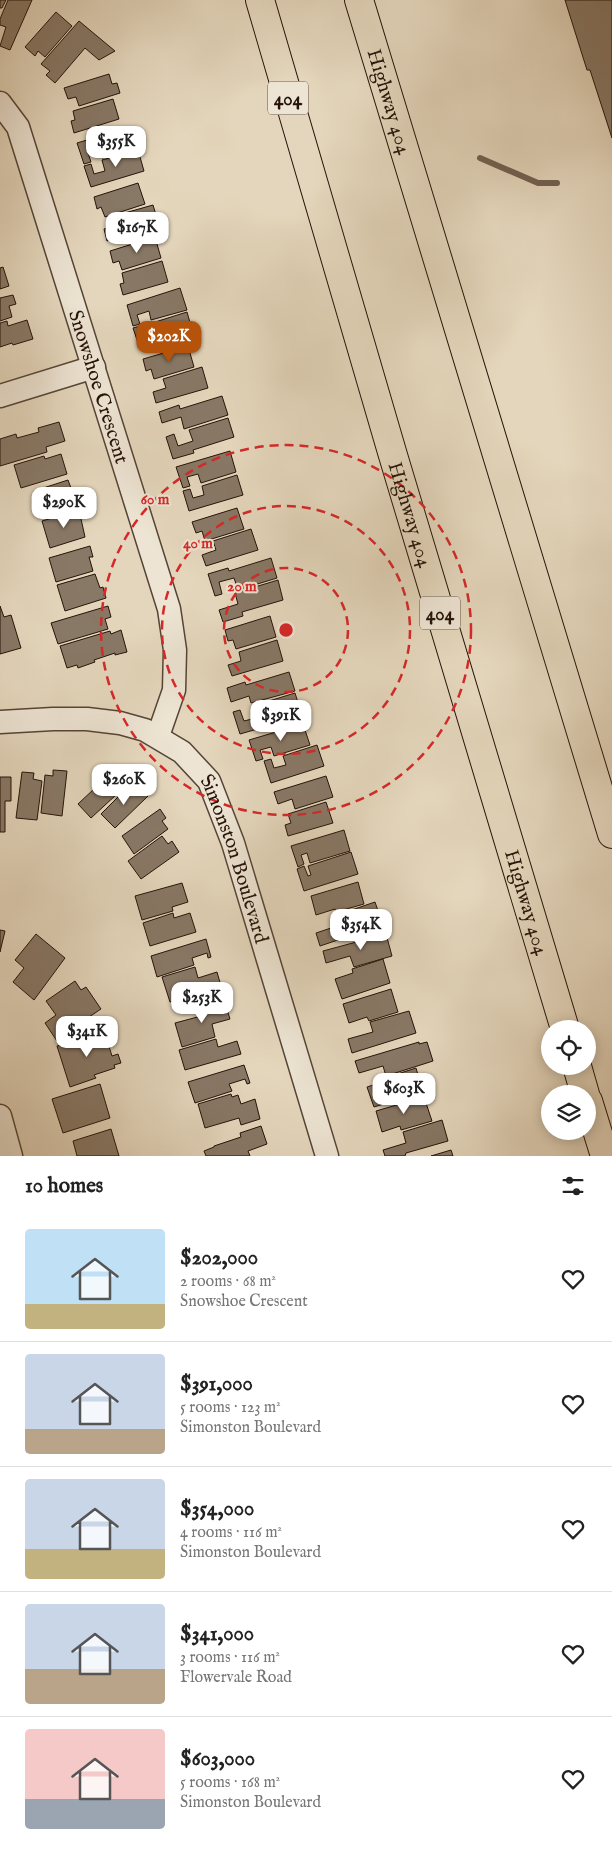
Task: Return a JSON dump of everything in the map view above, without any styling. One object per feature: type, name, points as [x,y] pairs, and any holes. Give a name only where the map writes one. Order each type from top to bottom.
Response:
[{"type":"highway","name":"Highway 404","points":[[260,0],[380,414],[562,1020]]},
{"type":"highway","name":"Highway 404","points":[[359,0],[612,834]]},
{"type":"highway","points":[[596,1127],[605,1156]]},
{"type":"street","name":"Snowshoe Crescent","points":[[0,103],[18,127],[169,610],[175,650],[174,690],[158,736]]},
{"type":"street","points":[[0,396],[94,367]]},
{"type":"street","name":"Simonston Boulevard","points":[[0,722],[87,719],[120,723],[158,736],[182,752],[209,780],[233,843],[327,1156]]},
{"type":"street","points":[[0,1116],[11,1156]]},
{"type":"building","points":[[0,0],[6,0],[2,8],[0,8]]},
{"type":"building","points":[[8,0],[32,0],[10,50],[0,46],[6,27],[0,25],[0,19]]},
{"type":"building","points":[[565,0],[612,0],[612,138],[590,70],[587,70]]},
{"type":"building","points":[[56,12],[72,26],[45,57],[38,51],[35,56],[25,47]]},
{"type":"building","points":[[79,21],[115,51],[99,60],[85,48],[55,83],[46,75],[50,71],[41,64]]},
{"type":"building","points":[[109,74],[112,84],[117,83],[120,93],[79,106],[76,97],[68,99],[64,88]]},
{"type":"building","points":[[113,99],[119,119],[74,133],[71,121],[75,120],[73,111]]},
{"type":"building","points":[[131,127],[137,148],[102,158],[99,150],[88,153],[91,162],[84,164],[77,143]]},
{"type":"building","points":[[138,150],[144,171],[91,187],[84,166],[91,164],[94,174],[105,171],[102,160]]},
{"type":"building","points":[[138,183],[145,204],[105,217],[101,207],[97,209],[94,197]]},
{"type":"building","points":[[153,205],[159,225],[107,241],[104,229],[117,225],[114,216]]},
{"type":"building","points":[[155,237],[161,258],[122,270],[119,261],[113,263],[110,251]]},
{"type":"building","points":[[162,261],[168,282],[123,295],[120,284],[124,283],[122,273]]},
{"type":"building","points":[[3,267],[9,286],[0,289],[0,268]]},
{"type":"building","points":[[180,288],[187,310],[151,320],[149,311],[137,315],[140,324],[133,326],[127,305]]},
{"type":"building","points":[[13,295],[16,304],[9,306],[12,317],[0,321],[0,298]]},
{"type":"building","points":[[187,312],[193,333],[140,349],[133,328],[140,326],[144,336],[156,333],[152,323]]},
{"type":"building","points":[[27,320],[33,339],[0,347],[0,323],[7,321],[8,326]]},
{"type":"building","points":[[188,346],[194,367],[154,379],[151,369],[146,371],[143,359]]},
{"type":"building","points":[[202,367],[208,388],[156,403],[153,392],[166,388],[163,379]]},
{"type":"building","points":[[222,396],[228,415],[184,429],[181,417],[162,423],[159,412],[179,405],[180,409]]},
{"type":"building","points":[[228,418],[234,437],[193,450],[194,453],[173,459],[166,437],[174,434],[178,446],[193,441],[189,430]]},
{"type":"building","points":[[59,422],[65,441],[46,447],[47,452],[0,466],[0,439],[16,434],[17,438],[39,432],[38,428]]},
{"type":"building","points":[[230,451],[236,472],[201,483],[198,474],[187,477],[190,486],[183,488],[176,467]]},
{"type":"building","points":[[61,454],[67,474],[21,488],[14,465],[44,456],[45,459]]},
{"type":"building","points":[[237,475],[243,495],[189,511],[183,491],[190,489],[193,498],[204,495],[202,486]]},
{"type":"building","points":[[68,480],[78,507],[42,518],[34,491]]},
{"type":"building","points":[[237,508],[244,529],[205,541],[202,531],[196,533],[192,522]]},
{"type":"building","points":[[79,510],[85,537],[50,548],[42,521]]},
{"type":"building","points":[[251,529],[258,550],[206,566],[202,555],[216,550],[213,541]]},
{"type":"building","points":[[90,546],[93,557],[89,557],[93,571],[56,582],[49,558]]},
{"type":"building","points":[[271,558],[277,578],[238,590],[234,578],[219,582],[222,594],[215,596],[208,574],[228,568],[229,571]]},
{"type":"building","points":[[95,574],[100,588],[103,587],[106,598],[65,611],[57,585]]},
{"type":"building","points":[[278,580],[283,600],[242,612],[243,616],[223,622],[219,610],[238,604],[235,593]]},
{"type":"building","points":[[0,606],[4,617],[11,615],[21,648],[0,654]]},
{"type":"building","points":[[108,606],[111,617],[105,619],[108,629],[58,644],[51,623]]},
{"type":"building","points":[[270,616],[276,637],[236,649],[233,640],[228,641],[225,630]]},
{"type":"building","points":[[121,630],[127,652],[115,655],[115,653],[78,668],[77,665],[67,668],[60,646],[110,631],[111,634]]},
{"type":"building","points":[[277,640],[283,661],[232,676],[228,665],[241,661],[239,652]]},
{"type":"building","points":[[289,672],[295,691],[251,703],[249,696],[231,702],[227,688],[245,682],[246,685]]},
{"type":"building","points":[[295,693],[301,712],[259,725],[261,728],[240,734],[233,712],[240,710],[244,721],[260,717],[256,705]]},
{"type":"building","points":[[303,724],[310,745],[274,756],[271,747],[260,750],[263,759],[256,761],[249,740]]},
{"type":"building","points":[[317,745],[324,766],[271,783],[264,761],[271,759],[274,768],[286,765],[283,756]]},
{"type":"building","points":[[53,770],[67,771],[62,816],[41,813],[45,775],[53,776]]},
{"type":"building","points":[[22,772],[34,773],[33,779],[42,781],[37,820],[16,818]]},
{"type":"building","points":[[111,773],[118,781],[114,784],[118,789],[115,792],[117,794],[91,818],[78,804]]},
{"type":"building","points":[[326,776],[333,797],[295,809],[292,799],[278,804],[274,792]]},
{"type":"building","points":[[0,777],[11,777],[11,801],[5,801],[5,832],[0,832]]},
{"type":"building","points":[[129,786],[135,791],[139,787],[148,796],[115,828],[101,814]]},
{"type":"building","points":[[326,802],[333,823],[288,836],[285,825],[291,823],[288,814]]},
{"type":"building","points":[[160,809],[166,818],[162,821],[168,829],[134,854],[122,836]]},
{"type":"building","points":[[344,830],[350,851],[310,863],[307,853],[301,855],[304,864],[298,867],[291,846]]},
{"type":"building","points":[[162,836],[168,844],[172,841],[179,852],[141,879],[128,861]]},
{"type":"building","points":[[351,852],[358,874],[304,891],[297,869],[304,866],[308,876],[311,875],[308,866]]},
{"type":"building","points":[[358,882],[364,904],[336,912],[335,909],[316,915],[311,896]]},
{"type":"building","points":[[182,883],[188,902],[172,907],[173,911],[142,920],[135,896]]},
{"type":"building","points":[[375,902],[383,925],[320,946],[316,933],[340,925],[337,915]]},
{"type":"building","points":[[173,913],[174,918],[190,913],[196,932],[150,946],[143,923]]},
{"type":"building","points":[[0,930],[5,931],[0,952]]},
{"type":"building","points":[[36,934],[65,958],[34,1000],[13,982],[24,968],[15,960]]},
{"type":"building","points":[[386,934],[392,956],[354,967],[350,956],[326,963],[323,951]]},
{"type":"building","points":[[206,939],[211,957],[208,958],[207,953],[192,958],[194,965],[157,977],[151,956]]},
{"type":"building","points":[[383,959],[390,983],[342,999],[335,979],[353,973],[352,969]]},
{"type":"building","points":[[195,967],[198,978],[217,972],[223,993],[202,1000],[200,992],[170,1002],[162,977]]},
{"type":"building","points":[[75,981],[81,990],[86,987],[101,1009],[57,1041],[45,1023],[56,1015],[46,1001]]},
{"type":"building","points":[[391,989],[398,1012],[369,1021],[367,1017],[349,1023],[343,1004]]},
{"type":"building","points":[[224,1000],[230,1019],[212,1024],[215,1037],[182,1047],[175,1023],[205,1015],[203,1006]]},
{"type":"building","points":[[409,1011],[416,1033],[352,1053],[348,1039],[373,1032],[370,1022]]},
{"type":"building","points":[[104,1031],[112,1056],[118,1054],[121,1063],[114,1065],[115,1068],[94,1075],[96,1078],[70,1087],[57,1046]]},
{"type":"building","points":[[216,1039],[218,1047],[237,1041],[241,1054],[185,1070],[179,1050]]},
{"type":"building","points":[[419,1042],[419,1044],[427,1042],[433,1061],[386,1076],[383,1066],[359,1073],[355,1061]]},
{"type":"building","points":[[244,1065],[250,1083],[247,1084],[245,1079],[229,1084],[232,1091],[195,1103],[188,1082]]},
{"type":"building","points":[[416,1068],[423,1092],[374,1107],[367,1087],[386,1081],[385,1078]]},
{"type":"building","points":[[100,1084],[110,1118],[63,1133],[52,1099]]},
{"type":"building","points":[[231,1094],[232,1097],[238,1095],[241,1104],[255,1099],[260,1119],[241,1125],[239,1118],[205,1128],[198,1104]]},
{"type":"building","points":[[424,1097],[432,1121],[401,1130],[400,1126],[382,1132],[376,1111]]},
{"type":"building","points":[[442,1120],[448,1141],[406,1153],[405,1156],[385,1156],[383,1150],[406,1143],[403,1132]]},
{"type":"building","points":[[261,1126],[267,1144],[248,1151],[250,1156],[206,1156],[204,1151],[241,1137],[240,1133]]},
{"type":"building","points":[[111,1129],[119,1156],[77,1156],[73,1141]]},
{"type":"building","points":[[451,1150],[453,1156],[431,1156]]},
{"type":"waterway","points":[[480,158],[538,183],[557,183]]}]
